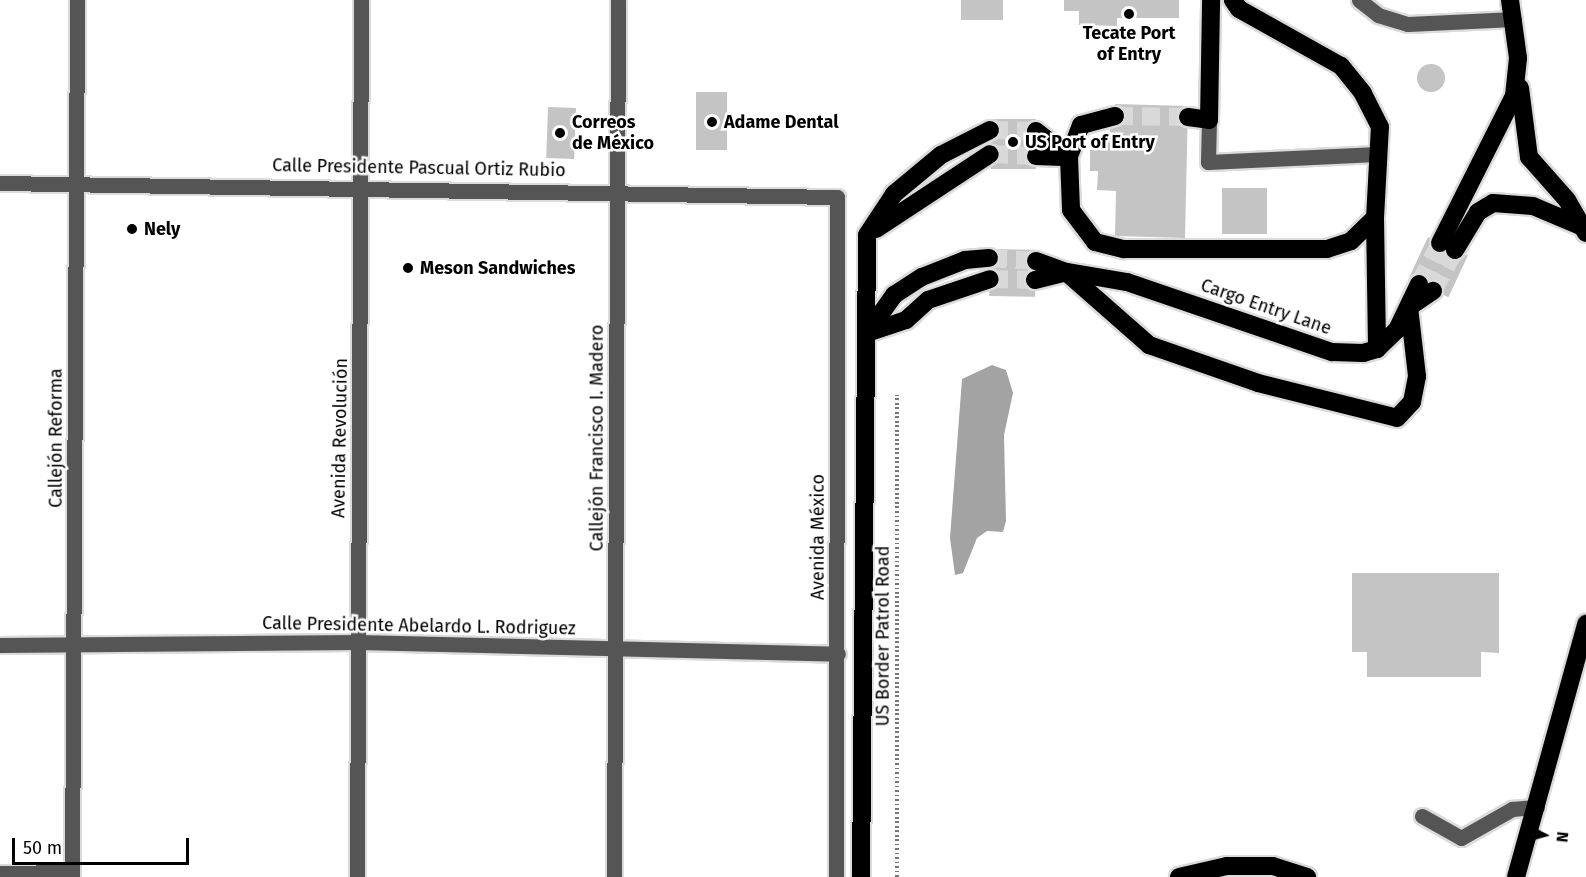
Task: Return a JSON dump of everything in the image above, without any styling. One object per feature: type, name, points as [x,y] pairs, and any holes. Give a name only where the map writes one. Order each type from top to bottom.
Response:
[{"type":"highway","points":[[1188,117],[1209,120],[1211,0]]},
{"type":"highway","points":[[1233,0],[1239,9],[1341,66],[1380,127],[1375,218],[1377,350]]},
{"type":"highway","points":[[1510,0],[1529,157],[1584,230]]},
{"type":"highway","points":[[1518,58],[1514,96],[1447,246],[1478,212],[1493,202],[1533,206],[1584,230]]},
{"type":"highway","points":[[1115,116],[1082,125],[1070,157],[1071,210],[1080,228],[1095,242],[1124,249],[1327,249],[1352,241],[1375,218]]},
{"type":"highway","points":[[861,877],[867,235],[894,194],[941,155],[990,130]]},
{"type":"highway","points":[[1036,130],[1070,157]]},
{"type":"highway","points":[[867,235],[990,154]]},
{"type":"highway","points":[[1036,156],[1070,157]]},
{"type":"highway","points":[[867,333],[894,295],[922,277],[965,260],[989,258]]},
{"type":"highway","points":[[1036,261],[1066,272],[1149,345],[1258,383],[1397,418],[1412,402],[1417,376],[1409,308]]},
{"type":"highway","points":[[1035,280],[1066,272]]},
{"type":"highway","name":"Cargo Entry Lane","points":[[1066,272],[1127,282],[1332,352],[1377,350]]},
{"type":"highway","points":[[867,333],[906,320],[928,300],[990,279]]},
{"type":"highway","points":[[1377,350],[1397,330],[1409,308],[1426,287]]},
{"type":"highway","points":[[1516,877],[1586,624]]},
{"type":"highway","points":[[1179,877],[1227,866],[1273,866],[1307,877]]},
{"type":"street","name":"Callejón Reforma","points":[[72,874],[77,0]]},
{"type":"street","name":"Avenida Revolución","points":[[357,877],[362,187],[361,0]]},
{"type":"street","name":"Callejón Francisco I. Madero","points":[[614,877],[617,648],[618,0]]},
{"type":"street","points":[[1359,0],[1378,15],[1408,24],[1514,19]]},
{"type":"street","points":[[1209,120],[1208,162],[1377,154]]},
{"type":"street","name":"Calle Presidente Pascual Ortiz Rubio","points":[[0,183],[617,191],[837,197]]},
{"type":"street","name":"Avenida México","points":[[836,877],[837,197]]},
{"type":"street","name":"Calle Presidente Abelardo L. Rodriguez","points":[[0,645],[74,647],[358,642],[838,654]]},
{"type":"street","points":[[1422,816],[1461,838],[1512,809],[1537,807]]},
{"type":"street","points":[[0,873],[72,874]]},
{"type":"path","name":"US Border Patrol Road","points":[[897,395],[897,877]]},
{"type":"shaded area","points":[[992,365],[1006,370],[1013,393],[1004,435],[1006,521],[1003,532],[987,531],[977,538],[963,573],[955,575],[950,538],[962,379]]},
{"type":"building","points":[[961,0],[1003,0],[1003,20],[961,20]]},
{"type":"building","name":"Tecate Port of Entry","points":[[1064,0],[1179,0],[1179,18],[1117,18],[1117,26],[1079,25],[1079,11],[1064,11]]},
{"type":"building","points":[[1431,64],[1441,68],[1445,78],[1441,88],[1431,92],[1421,88],[1417,78],[1421,68]]},
{"type":"building","name":"Adame Dental","points":[[696,92],[727,92],[727,150],[696,150]]},
{"type":"building","points":[[1115,104],[1188,106],[1185,238],[1115,236],[1116,191],[1097,190],[1098,171],[1090,171],[1090,150],[1101,150],[1101,137],[1109,138],[1110,128],[1115,128]]},
{"type":"building","name":"Correos de México","points":[[548,107],[576,108],[574,159],[546,158]]},
{"type":"building","name":"US Port of Entry","points":[[991,119],[1036,119],[1036,169],[991,169]]},
{"type":"building","points":[[1222,188],[1267,188],[1267,234],[1222,234]]},
{"type":"building","points":[[1428,237],[1468,256],[1448,297],[1409,279]]},
{"type":"building","points":[[990,249],[1036,250],[1035,297],[989,296]]},
{"type":"building","points":[[1352,573],[1499,573],[1499,653],[1481,652],[1481,677],[1367,677],[1367,652],[1352,652]]},
{"type":"tunnel","points":[[1115,116],[1188,117]]},
{"type":"tunnel","points":[[990,130],[1036,131]]},
{"type":"tunnel","points":[[990,154],[1036,156]]},
{"type":"tunnel","points":[[1419,284],[1440,243]]},
{"type":"tunnel","points":[[1433,291],[1455,250]]},
{"type":"tunnel","points":[[989,258],[1036,261]]},
{"type":"tunnel","points":[[990,279],[1035,280]]},
{"type":"place","name":"Tecate Port of Entry","points":[[1129,14]]},
{"type":"place","name":"Adame Dental","points":[[712,122]]},
{"type":"place","name":"Correos de México","points":[[560,133]]},
{"type":"place","name":"US Port of Entry","points":[[1013,142]]},
{"type":"place","name":"Nely","points":[[132,229]]},
{"type":"place","name":"Meson Sandwiches","points":[[408,268]]}]
